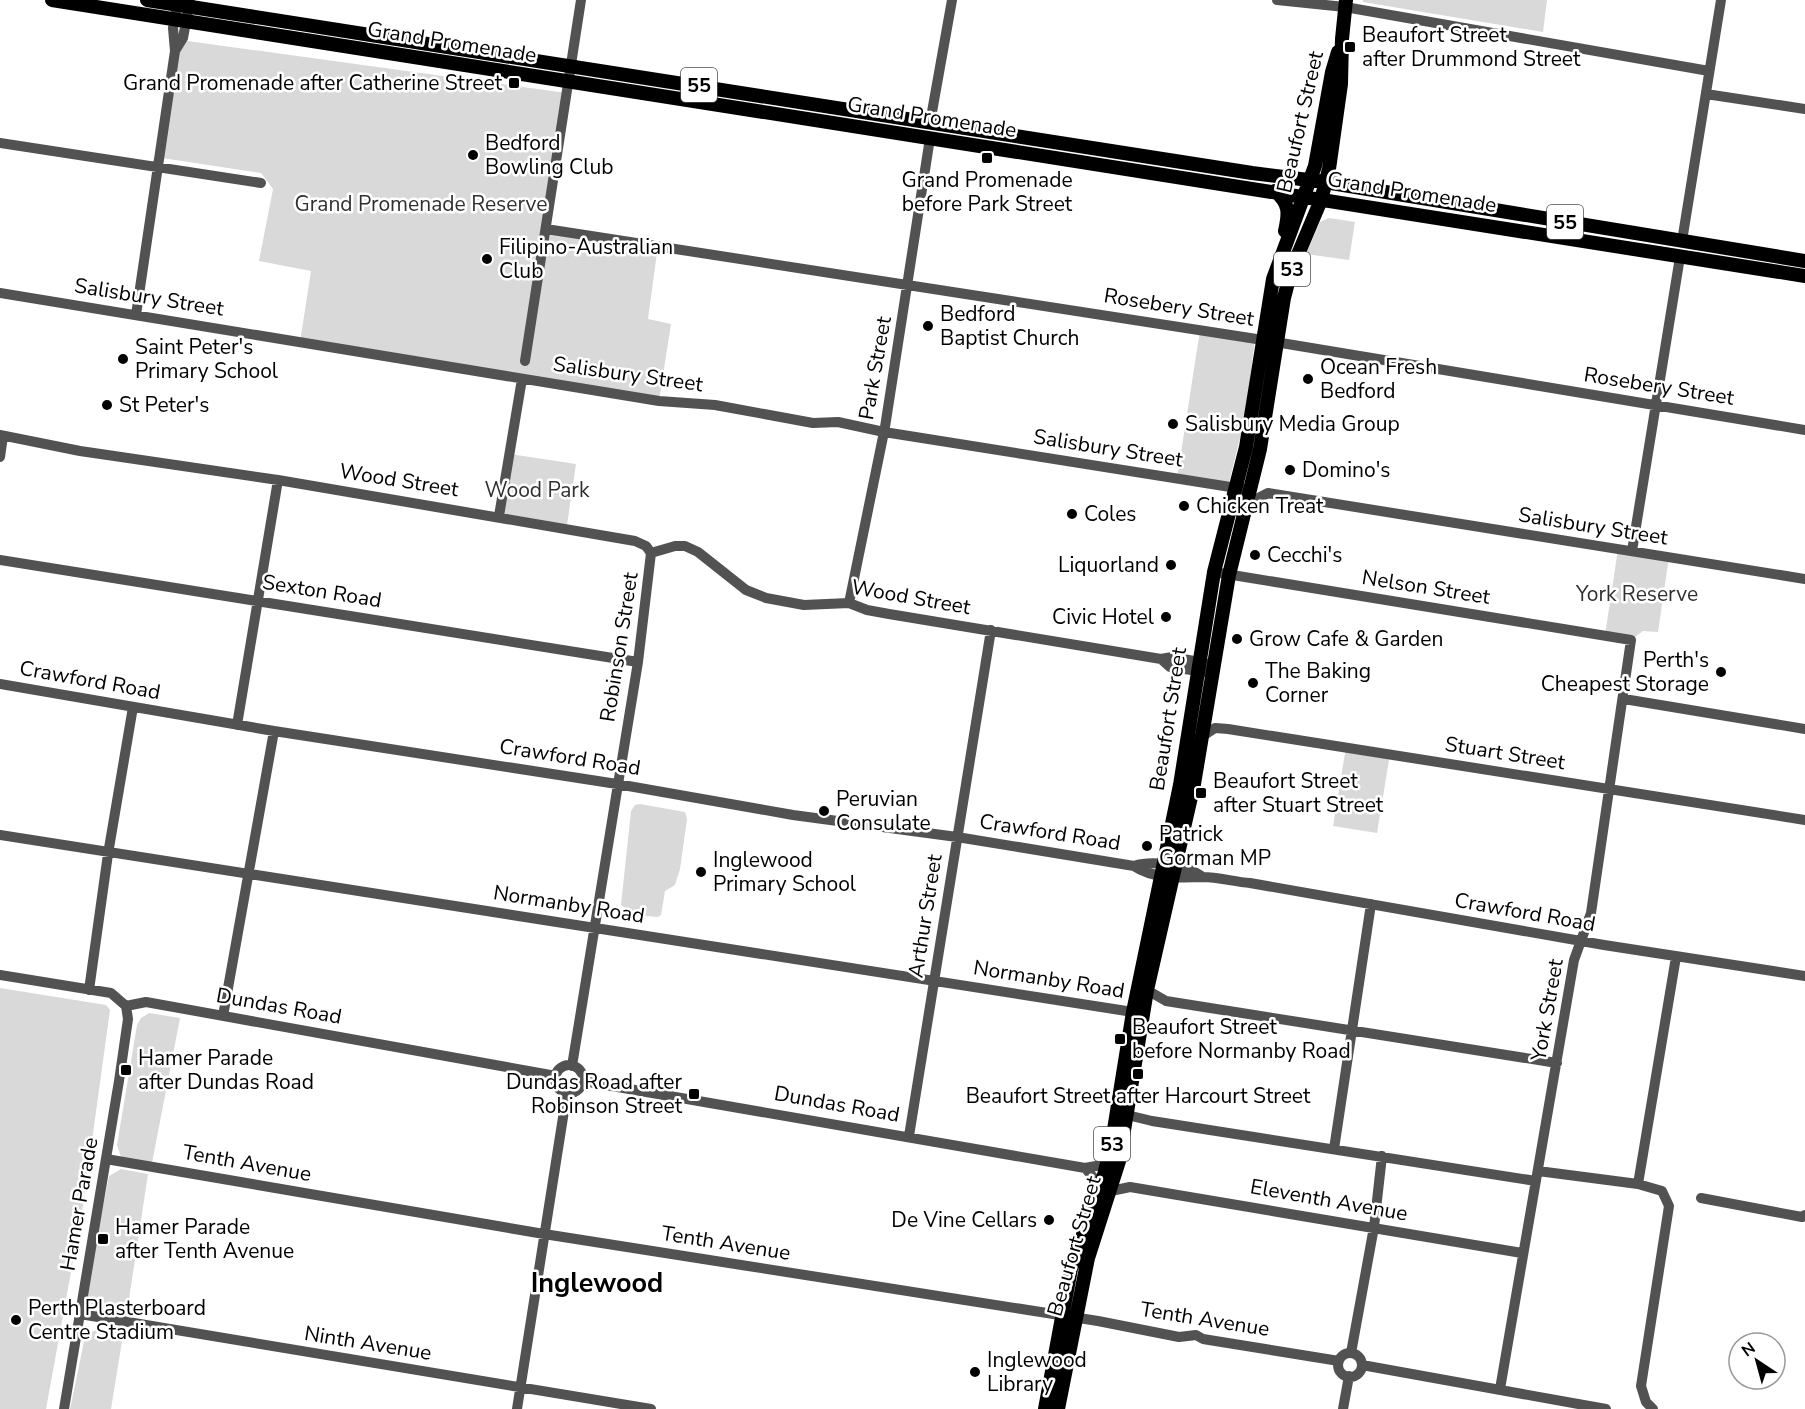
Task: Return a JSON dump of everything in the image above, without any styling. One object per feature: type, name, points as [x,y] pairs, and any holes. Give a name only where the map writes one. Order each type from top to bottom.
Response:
[{"type":"main road","name":"Grand Promenade","points":[[52,0],[1805,276]]},
{"type":"main road","name":"Grand Promenade","points":[[147,0],[184,3],[326,28],[930,123],[1325,182],[1805,261]]},
{"type":"main road","name":"Beaufort Street","points":[[1138,1010],[1147,990],[1214,572],[1246,447],[1269,341],[1291,271],[1321,200],[1325,182],[1341,84],[1342,39],[1346,4]]},
{"type":"main road","points":[[326,28],[328,34],[364,50]]},
{"type":"main road","name":"Beaufort Street","points":[[1112,1168],[1138,1010],[1167,871],[1194,784],[1229,575],[1255,473],[1273,279],[1311,180],[1332,72],[1342,39]]},
{"type":"main road","points":[[1341,84],[1346,97],[1338,169],[1346,186]]},
{"type":"main road","points":[[1275,191],[1284,199],[1289,212],[1281,257]]},
{"type":"main road","name":"Beaufort Street","points":[[1045,1409],[1068,1317],[1088,1258],[1106,1188],[1124,1132],[1122,1114]]},
{"type":"main road","name":"Beaufort Street","points":[[1058,1409],[1068,1317]]},
{"type":"street","points":[[525,361],[581,0]]},
{"type":"street","points":[[930,123],[952,0]]},
{"type":"street","points":[[1277,0],[1346,4],[1709,71]]},
{"type":"street","points":[[1682,241],[1721,0]]},
{"type":"street","points":[[136,315],[156,167],[184,3]]},
{"type":"street","points":[[1706,94],[1805,109]]},
{"type":"street","name":"Park Street","points":[[849,603],[884,432],[909,284],[930,138]]},
{"type":"street","points":[[0,143],[261,183]]},
{"type":"street","name":"Rosebery Street","points":[[546,229],[1269,341],[1805,429]]},
{"type":"street","points":[[1632,551],[1680,257]]},
{"type":"street","name":"Salisbury Street","points":[[0,293],[659,401],[750,411],[813,423],[838,422],[884,432],[1236,488],[1248,497]]},
{"type":"street","points":[[499,516],[522,379]]},
{"type":"street","points":[[0,457],[2,436]]},
{"type":"street","name":"Wood Street","points":[[2,436],[80,451],[499,516],[635,541],[646,546],[651,553],[675,546],[693,549],[746,590],[766,598],[804,605],[849,603],[867,610],[1161,659],[1170,667],[1198,666],[1214,669]]},
{"type":"street","points":[[1255,473],[1258,484],[1268,493]]},
{"type":"street","points":[[237,725],[278,480]]},
{"type":"street","points":[[1248,497],[1268,493]]},
{"type":"street","name":"Salisbury Street","points":[[1268,493],[1805,579]]},
{"type":"street","name":"Robinson Street","points":[[572,1065],[638,662],[651,553]]},
{"type":"street","name":"Sexton Road","points":[[0,560],[638,662]]},
{"type":"street","name":"Nelson Street","points":[[1214,572],[1631,640]]},
{"type":"street","name":"Arthur Street","points":[[909,1136],[991,630]]},
{"type":"street","name":"York Street","points":[[1500,1389],[1574,960],[1591,913],[1631,640]]},
{"type":"street","name":"Crawford Road","points":[[0,684],[274,731],[617,784],[793,815],[957,837],[1134,866],[1143,871],[1167,871],[1192,879],[1203,877],[1676,957],[1805,976]]},
{"type":"street","points":[[1624,699],[1805,729]]},
{"type":"street","points":[[89,990],[108,854],[133,707]]},
{"type":"street","name":"Stuart Street","points":[[1201,737],[1215,728],[1805,820]]},
{"type":"street","points":[[223,1016],[274,731]]},
{"type":"street","name":"Normanby Road","points":[[0,835],[108,854],[595,929],[1138,1010]]},
{"type":"street","points":[[1334,1149],[1371,904]]},
{"type":"street","points":[[1638,1184],[1676,957]]},
{"type":"street","points":[[0,975],[111,993],[126,1006]]},
{"type":"street","points":[[1147,990],[1166,1001],[1557,1063]]},
{"type":"street","points":[[1138,1010],[1166,1001]]},
{"type":"street","name":"Dundas Road","points":[[126,1006],[146,1002],[556,1076]]},
{"type":"street","name":"Hamer Parade","points":[[64,1409],[128,1019],[126,1006]]},
{"type":"street","points":[[572,1065],[580,1071],[583,1081],[579,1088],[567,1092],[558,1087],[556,1076],[562,1067],[572,1065]]},
{"type":"street","name":"Dundas Road","points":[[583,1081],[1085,1168],[1112,1168]]},
{"type":"street","points":[[517,1409],[567,1092]]},
{"type":"street","points":[[1122,1114],[1152,1121],[1382,1156],[1537,1176],[1638,1184],[1662,1191],[1669,1206],[1641,1386],[1646,1402],[1653,1409]]},
{"type":"street","points":[[1124,1132],[1139,1123],[1152,1121]]},
{"type":"street","points":[[1351,1353],[1374,1227],[1382,1156]]},
{"type":"street","name":"Tenth Avenue","points":[[106,1159],[544,1234],[1179,1336],[1196,1335],[1203,1339],[1339,1361]]},
{"type":"street","points":[[1085,1168],[1106,1188]]},
{"type":"street","points":[[1112,1168],[1130,1187]]},
{"type":"street","name":"Eleventh Avenue","points":[[1106,1188],[1130,1187],[1522,1253]]},
{"type":"street","points":[[1701,1198],[1805,1215]]},
{"type":"street","name":"Ninth Avenue","points":[[80,1314],[651,1409]]},
{"type":"street","points":[[1351,1353],[1359,1357],[1362,1365],[1358,1374],[1349,1376],[1340,1370],[1339,1361],[1345,1354],[1351,1353]]},
{"type":"street","points":[[1362,1365],[1606,1409]]},
{"type":"street","points":[[1343,1409],[1349,1376]]},
{"type":"green space","points":[[1363,0],[1547,0],[1543,32],[1363,2]]},
{"type":"green space","name":"Grand Promenade Reserve","points":[[173,39],[567,93],[546,229],[658,245],[648,319],[671,324],[659,401],[300,342],[311,271],[259,261],[273,189],[261,173],[162,158]]},
{"type":"green space","points":[[1329,218],[1355,222],[1349,260],[1306,254],[1320,222]]},
{"type":"green space","points":[[1200,330],[1255,339],[1245,418],[1228,486],[1177,479]]},
{"type":"green space","name":"Wood Park","points":[[510,454],[576,464],[567,525],[499,516]]},
{"type":"green space","name":"York Reserve","points":[[1618,549],[1669,557],[1658,632],[1643,631],[1631,640],[1605,635]]},
{"type":"green space","points":[[1346,747],[1390,754],[1377,833],[1333,826]]},
{"type":"green space","points":[[635,805],[685,812],[687,819],[680,869],[675,885],[665,891],[661,915],[658,917],[633,915],[621,905],[631,811]]},
{"type":"green space","points":[[0,988],[106,1005],[110,1010],[83,1206],[46,1409],[0,1409]]},
{"type":"green space","points":[[149,1013],[180,1018],[152,1163],[121,1157],[117,1145],[137,1025],[141,1018]]},
{"type":"green space","points":[[121,1169],[148,1174],[126,1319],[91,1312],[84,1303],[109,1176]]},
{"type":"green space","points":[[98,1328],[124,1329],[111,1409],[70,1409],[85,1337]]},
{"type":"place","name":"Beaufort Street after Drummond Street","points":[[1350,47]]},
{"type":"place","name":"Grand Promenade after Catherine Street","points":[[514,83]]},
{"type":"place","name":"Bedford Bowling Club","points":[[473,155]]},
{"type":"place","name":"Grand Promenade before Park Street","points":[[987,158]]},
{"type":"place","name":"Filipino-Australian Club","points":[[487,259]]},
{"type":"place","name":"Bedford Baptist Church","points":[[928,326]]},
{"type":"place","name":"Saint Peter's Primary School","points":[[123,359]]},
{"type":"place","name":"Ocean Fresh Bedford","points":[[1308,379]]},
{"type":"place","name":"St Peter's","points":[[107,405]]},
{"type":"place","name":"Salisbury Media Group","points":[[1173,424]]},
{"type":"place","name":"Domino's","points":[[1290,470]]},
{"type":"place","name":"Chicken Treat","points":[[1184,506]]},
{"type":"place","name":"Coles","points":[[1072,514]]},
{"type":"place","name":"Cecchi's","points":[[1255,555]]},
{"type":"place","name":"Liquorland","points":[[1171,565]]},
{"type":"place","name":"Civic Hotel","points":[[1166,617]]},
{"type":"place","name":"Grow Cafe & Garden","points":[[1237,639]]},
{"type":"place","name":"Perth's Cheapest Storage","points":[[1721,672]]},
{"type":"place","name":"The Baking Corner","points":[[1253,683]]},
{"type":"place","name":"Beaufort Street after Stuart Street","points":[[1201,793]]},
{"type":"place","name":"Peruvian Consulate","points":[[824,811]]},
{"type":"place","name":"Patrick Gorman MP","points":[[1147,846]]},
{"type":"place","name":"Inglewood Primary School","points":[[701,872]]},
{"type":"place","name":"Beaufort Street before Normanby Road","points":[[1120,1039]]},
{"type":"place","name":"Hamer Parade after Dundas Road","points":[[126,1070]]},
{"type":"place","name":"Beaufort Street after Harcourt Street","points":[[1138,1074]]},
{"type":"place","name":"Dundas Road after Robinson Street","points":[[694,1094]]},
{"type":"place","name":"De Vine Cellars","points":[[1049,1220]]},
{"type":"place","name":"Hamer Parade after Tenth Avenue","points":[[103,1239]]},
{"type":"place","name":"Perth Plasterboard Centre Stadium","points":[[16,1320]]},
{"type":"place","name":"Inglewood Library","points":[[975,1372]]},
{"type":"district","name":"Inglewood","points":[[597,1283]]}]
